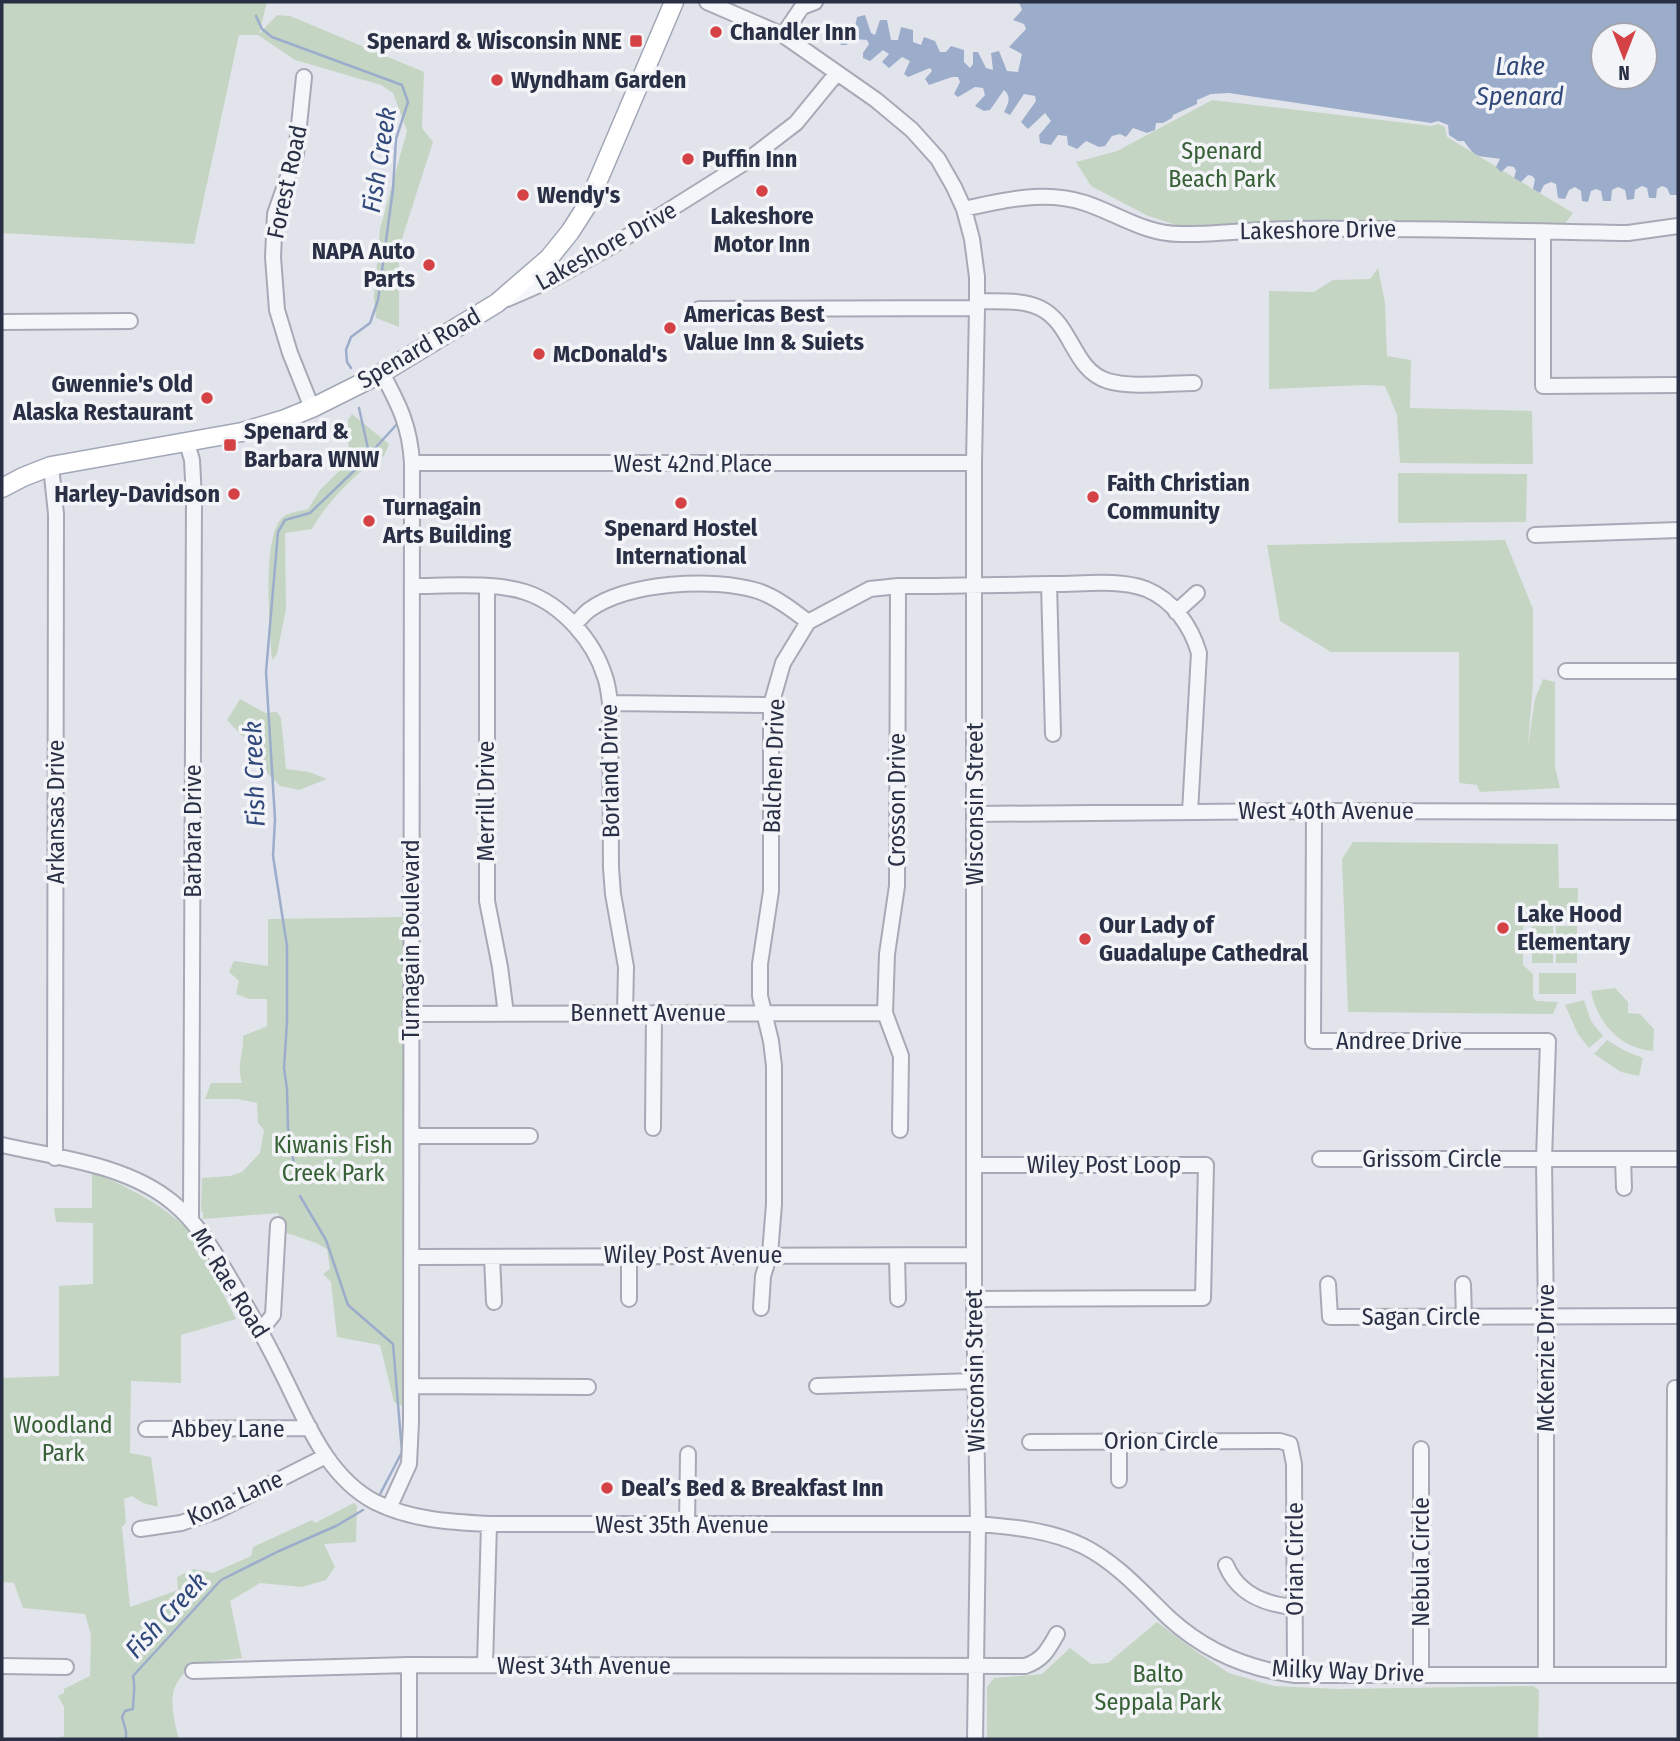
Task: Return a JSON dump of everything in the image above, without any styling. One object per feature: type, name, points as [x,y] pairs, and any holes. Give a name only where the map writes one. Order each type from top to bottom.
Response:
[{"type":"main road","name":"Spenard Road","points":[[2,488],[51,466],[242,432],[312,408],[382,373],[547,273],[593,193],[674,2]]},
{"type":"street","name":"Wisconsin Street","points":[[707,2],[783,35],[876,100],[912,130],[938,159],[964,209],[972,239],[977,305],[974,463],[974,1299],[978,1524],[975,1739]]},
{"type":"street","points":[[783,35],[802,6],[815,2]]},
{"type":"street","name":"Lakeshore Drive","points":[[547,273],[612,246],[732,171],[796,123],[837,73]]},
{"type":"street","name":"Forest Road","points":[[304,77],[296,154],[275,214],[273,257],[277,310],[290,353],[312,408]]},
{"type":"street","name":"Lakeshore Drive","points":[[964,209],[1005,199],[1065,199],[1084,202],[1158,232],[1181,234],[1289,229],[1628,233],[1678,226]]},
{"type":"street","points":[[1661,230],[1678,233]]},
{"type":"street","points":[[1544,232],[1543,386],[1678,385]]},
{"type":"street","points":[[699,309],[1025,303],[1041,308],[1055,318],[1066,332],[1078,359],[1092,372],[1107,380],[1125,383],[1194,383]]},
{"type":"street","points":[[2,322],[130,321]]},
{"type":"street","name":"Turnagain Boulevard","points":[[382,373],[404,415],[410,438],[412,463],[411,1386],[409,1464],[389,1508]]},
{"type":"street","name":"Barbara Drive","points":[[187,443],[192,460],[194,499],[191,1220]]},
{"type":"street","name":"West 42nd Place","points":[[412,463],[974,463]]},
{"type":"street","name":"Arkansas Drive","points":[[51,466],[56,514],[55,1158]]},
{"type":"street","points":[[1535,535],[1678,530]]},
{"type":"street","points":[[574,625],[589,610],[615,597],[643,589],[683,584],[723,585],[758,591],[788,606],[808,622],[870,589],[898,586],[1099,584],[1145,589],[1167,601],[1194,635],[1199,653],[1190,811]]},
{"type":"street","points":[[1048,584],[1053,734]]},
{"type":"street","name":"Borland Drive","points":[[412,586],[487,587],[526,592],[556,609],[574,625],[592,648],[606,677],[610,703],[611,868],[626,967],[625,1013]]},
{"type":"street","name":"Crosson Drive","points":[[885,1013],[887,954],[897,886],[898,586]]},
{"type":"street","name":"Merrill Drive","points":[[487,587],[487,901],[506,1014]]},
{"type":"street","points":[[1176,612],[1197,593]]},
{"type":"street","name":"Balchen Drive","points":[[761,1308],[763,1276],[770,1254],[774,1204],[774,1066],[760,996],[760,964],[771,891],[771,705],[783,663],[808,622]]},
{"type":"street","points":[[1566,671],[1678,671]]},
{"type":"street","points":[[610,703],[771,705]]},
{"type":"street","name":"West 40th Avenue","points":[[974,814],[1190,811],[1678,812]]},
{"type":"street","name":"Andree Drive","points":[[1314,811],[1313,1041],[1548,1041]]},
{"type":"street","points":[[653,1129],[654,1013]]},
{"type":"street","points":[[885,1013],[901,1056],[900,1130]]},
{"type":"street","name":"Bennett Avenue","points":[[411,1014],[885,1013]]},
{"type":"street","name":"McKenzie Drive","points":[[1546,1675],[1544,1159],[1548,1041]]},
{"type":"street","points":[[412,1136],[530,1136]]},
{"type":"street","name":"Mc Rae Road","points":[[2,1145],[114,1171],[135,1179],[171,1201],[191,1220],[261,1330],[326,1456],[352,1487],[389,1508]]},
{"type":"street","name":"Grissom Circle","points":[[1320,1159],[1678,1159]]},
{"type":"street","points":[[1623,1159],[1624,1188]]},
{"type":"street","name":"Wiley Post Loop","points":[[974,1299],[1203,1298],[1206,1165],[975,1166]]},
{"type":"street","points":[[261,1330],[273,1315],[278,1224]]},
{"type":"street","points":[[629,1255],[629,1299]]},
{"type":"street","name":"Wiley Post Avenue","points":[[412,1257],[974,1255]]},
{"type":"street","points":[[897,1256],[898,1298]]},
{"type":"street","points":[[492,1257],[494,1302]]},
{"type":"street","name":"Sagan Circle","points":[[1328,1284],[1330,1317],[1678,1316]]},
{"type":"street","points":[[1463,1284],[1464,1317]]},
{"type":"street","points":[[817,1386],[975,1381]]},
{"type":"street","points":[[411,1386],[588,1387]]},
{"type":"street","points":[[1676,1675],[1677,1388]]},
{"type":"street","name":"Abbey Lane","points":[[146,1429],[310,1428]]},
{"type":"street","points":[[1119,1441],[1119,1480]]},
{"type":"street","name":"Orion Circle","points":[[1030,1442],[1280,1441],[1290,1444]]},
{"type":"street","name":"Orian Circle","points":[[1290,1444],[1294,1464],[1295,1675]]},
{"type":"street","name":"Nebula Circle","points":[[1421,1449],[1421,1675]]},
{"type":"street","points":[[687,1525],[688,1454]]},
{"type":"street","name":"Kona Lane","points":[[140,1529],[181,1523],[217,1511],[326,1456]]},
{"type":"street","name":"West 35th Avenue","points":[[389,1508],[445,1522],[489,1524],[978,1524]]},
{"type":"street","points":[[485,1665],[489,1524]]},
{"type":"street","name":"Milky Way Drive","points":[[978,1524],[1030,1529],[1082,1545],[1122,1571],[1172,1620],[1214,1651],[1240,1662],[1295,1675],[1676,1675]]},
{"type":"street","points":[[1226,1565],[1236,1583],[1247,1592],[1273,1603],[1296,1607]]},
{"type":"street","name":"West 34th Avenue","points":[[193,1671],[409,1665],[1026,1666],[1046,1654],[1057,1634]]},
{"type":"street","points":[[2,1665],[66,1667]]},
{"type":"street","points":[[409,1665],[409,1739]]},
{"type":"green space","points":[[2,2],[267,2],[259,34],[277,15],[290,16],[424,72],[422,128],[433,142],[399,248],[399,327],[376,318],[374,297],[380,229],[407,131],[393,93],[381,85],[295,60],[258,35],[239,35],[194,244],[2,233]]},
{"type":"green space","name":"Spenard Beach Park","points":[[1212,100],[1432,126],[1438,124],[1445,127],[1447,137],[1573,213],[1563,226],[1185,228],[1146,215],[1091,186],[1076,162],[1117,151]]},
{"type":"green space","points":[[1378,268],[1385,303],[1387,356],[1411,360],[1410,408],[1532,411],[1533,464],[1400,463],[1397,415],[1385,386],[1269,389],[1269,291],[1314,292],[1333,280],[1370,279]]},
{"type":"green space","points":[[352,414],[389,444],[384,456],[365,468],[344,488],[312,529],[285,533],[286,609],[277,654],[272,660],[268,584],[276,527],[286,515],[308,509],[320,490],[349,461],[348,420]]},
{"type":"green space","points":[[1398,473],[1527,474],[1526,522],[1398,523]]},
{"type":"green space","points":[[1505,540],[1533,609],[1533,682],[1528,746],[1535,699],[1543,679],[1555,682],[1555,767],[1560,788],[1480,792],[1477,785],[1459,783],[1459,652],[1331,652],[1280,621],[1267,545]]},
{"type":"green space","points":[[240,699],[265,713],[277,712],[281,718],[286,769],[309,772],[327,779],[299,790],[280,786],[247,753],[245,739],[227,720]]},
{"type":"green space","points":[[1353,842],[1558,844],[1559,888],[1578,888],[1577,922],[1527,923],[1523,927],[1523,965],[1533,974],[1533,997],[1536,1001],[1558,1002],[1553,1014],[1348,1012],[1342,859]]},
{"type":"green space","name":"Kiwanis Fish Creek Park","points":[[404,917],[403,1406],[394,1402],[380,1345],[337,1337],[331,1282],[323,1274],[330,1269],[327,1249],[284,1232],[278,1213],[203,1219],[201,1211],[202,1178],[230,1176],[242,1172],[260,1153],[264,1130],[258,1123],[257,1103],[237,1099],[205,1099],[211,1083],[242,1083],[240,1070],[243,1036],[267,1026],[267,999],[249,999],[236,994],[239,981],[229,972],[234,961],[268,966],[268,919]]},
{"type":"green space","points":[[1532,926],[1553,926],[1553,963],[1532,963]]},
{"type":"green space","points":[[1556,926],[1577,926],[1577,963],[1556,963]]},
{"type":"green space","points":[[1539,973],[1576,973],[1576,994],[1539,994]]},
{"type":"green space","points":[[1615,988],[1628,1002],[1628,1013],[1640,1014],[1654,1029],[1653,1051],[1630,1045],[1604,1023],[1591,991]]},
{"type":"green space","points":[[1584,1000],[1591,1021],[1603,1036],[1589,1048],[1578,1034],[1565,1005]]},
{"type":"green space","points":[[1607,1040],[1643,1058],[1639,1076],[1621,1072],[1594,1054]]},
{"type":"green space","name":"Woodland Park","points":[[92,1172],[146,1198],[172,1215],[194,1236],[221,1277],[216,1280],[236,1319],[181,1335],[181,1383],[131,1381],[130,1453],[151,1457],[158,1507],[143,1503],[132,1496],[124,1499],[126,1523],[122,1527],[130,1607],[178,1590],[177,1577],[194,1569],[213,1573],[251,1556],[253,1547],[312,1520],[315,1523],[354,1503],[357,1506],[356,1542],[324,1544],[335,1567],[326,1580],[302,1587],[260,1583],[230,1601],[242,1658],[193,1664],[180,1678],[173,1693],[174,1720],[179,1739],[54,1739],[64,1736],[64,1707],[58,1696],[64,1693],[64,1689],[90,1676],[91,1635],[85,1614],[23,1608],[14,1583],[2,1582],[2,1378],[59,1376],[59,1286],[93,1284],[93,1223],[56,1222],[54,1208],[92,1208]]},
{"type":"green space","name":"Balto Seppala Park","points":[[1157,1622],[1229,1673],[1274,1686],[1338,1689],[1533,1686],[1539,1690],[1538,1739],[987,1739],[987,1687],[994,1678],[1042,1674],[1070,1648],[1091,1664],[1108,1663]]},
{"type":"water","name":"Lake Spenard","points":[[1019,2],[1678,2],[1677,195],[1670,195],[1667,188],[1662,186],[1657,189],[1656,198],[1649,198],[1647,188],[1642,186],[1635,190],[1634,199],[1627,200],[1625,190],[1618,187],[1612,190],[1611,201],[1603,201],[1601,191],[1596,189],[1591,191],[1588,202],[1582,201],[1581,191],[1575,187],[1569,190],[1565,199],[1558,198],[1556,184],[1551,182],[1544,185],[1540,193],[1533,189],[1535,179],[1532,176],[1528,175],[1521,182],[1514,178],[1514,167],[1508,166],[1501,172],[1496,167],[1500,159],[1476,154],[1464,141],[1458,141],[1449,135],[1448,125],[1438,121],[1431,123],[1229,93],[1211,94],[1197,100],[1197,104],[1173,115],[1163,123],[1156,123],[1155,130],[1147,133],[1133,128],[1126,137],[1120,134],[1112,136],[1105,146],[1099,147],[1086,141],[1077,149],[1068,145],[1067,136],[1058,135],[1051,145],[1040,143],[1039,135],[1051,121],[1045,113],[1028,129],[1021,122],[1036,101],[1035,96],[1024,94],[1010,115],[1004,112],[1009,98],[1004,90],[990,110],[984,111],[975,106],[985,95],[983,88],[975,87],[958,97],[954,94],[960,82],[958,77],[929,85],[925,79],[932,71],[930,68],[908,77],[904,74],[910,61],[902,57],[889,68],[882,62],[889,54],[883,50],[870,61],[863,58],[869,44],[867,40],[855,39],[841,45],[838,40],[854,32],[857,17],[865,15],[871,33],[875,35],[880,20],[887,20],[891,40],[898,40],[901,27],[913,30],[913,42],[921,45],[924,37],[935,41],[940,52],[946,52],[951,46],[964,50],[964,62],[970,68],[973,64],[973,52],[978,52],[986,68],[993,70],[991,53],[999,51],[1007,71],[1018,72],[1022,54],[1009,47],[1026,29],[1024,24],[1013,20],[1022,10]]},
{"type":"waterway","name":"Fish Creek","points":[[256,16],[262,29],[272,37],[402,85],[408,102],[396,139],[393,189],[378,300],[370,323],[351,337],[346,350],[347,362],[351,368]]},
{"type":"waterway","name":"Fish Creek","points":[[359,408],[369,453]]},
{"type":"waterway","name":"Fish Creek","points":[[297,1183],[288,1128],[284,1068],[287,946],[273,856],[275,819],[266,672],[278,532],[285,520],[310,513],[356,469],[398,423]]},
{"type":"waterway","name":"Fish Creek","points":[[300,1196],[326,1240],[348,1305],[393,1344],[402,1452],[378,1498]]},
{"type":"waterway","name":"Fish Creek","points":[[126,1739],[122,1717],[125,1711],[133,1709],[133,1676],[221,1580],[336,1526],[363,1510]]},
{"type":"place","name":"Chandler Inn","points":[[716,32]]},
{"type":"place","name":"Spenard & Wisconsin NNE","points":[[636,41]]},
{"type":"place","name":"Wyndham Garden","points":[[497,80]]},
{"type":"place","name":"Puffin Inn","points":[[688,159]]},
{"type":"place","name":"Lakeshore Motor Inn","points":[[762,191]]},
{"type":"place","name":"Wendy's","points":[[523,195]]},
{"type":"place","name":"NAPA Auto Parts","points":[[429,265]]},
{"type":"place","name":"Americas Best Value Inn & Suiets","points":[[670,328]]},
{"type":"place","name":"McDonald's","points":[[539,354]]},
{"type":"place","name":"Gwennie's Old Alaska Restaurant","points":[[207,398]]},
{"type":"place","name":"Spenard & Barbara WNW","points":[[230,445]]},
{"type":"place","name":"Harley-Davidson","points":[[234,494]]},
{"type":"place","name":"Faith Christian Community","points":[[1093,497]]},
{"type":"place","name":"Spenard Hostel International","points":[[681,503]]},
{"type":"place","name":"Turnagain Arts Building","points":[[369,521]]},
{"type":"place","name":"Lake Hood Elementary","points":[[1503,928]]},
{"type":"place","name":"Our Lady of Guadalupe Cathedral","points":[[1085,939]]},
{"type":"place","name":"Deal’s Bed & Breakfast Inn","points":[[607,1488]]}]
